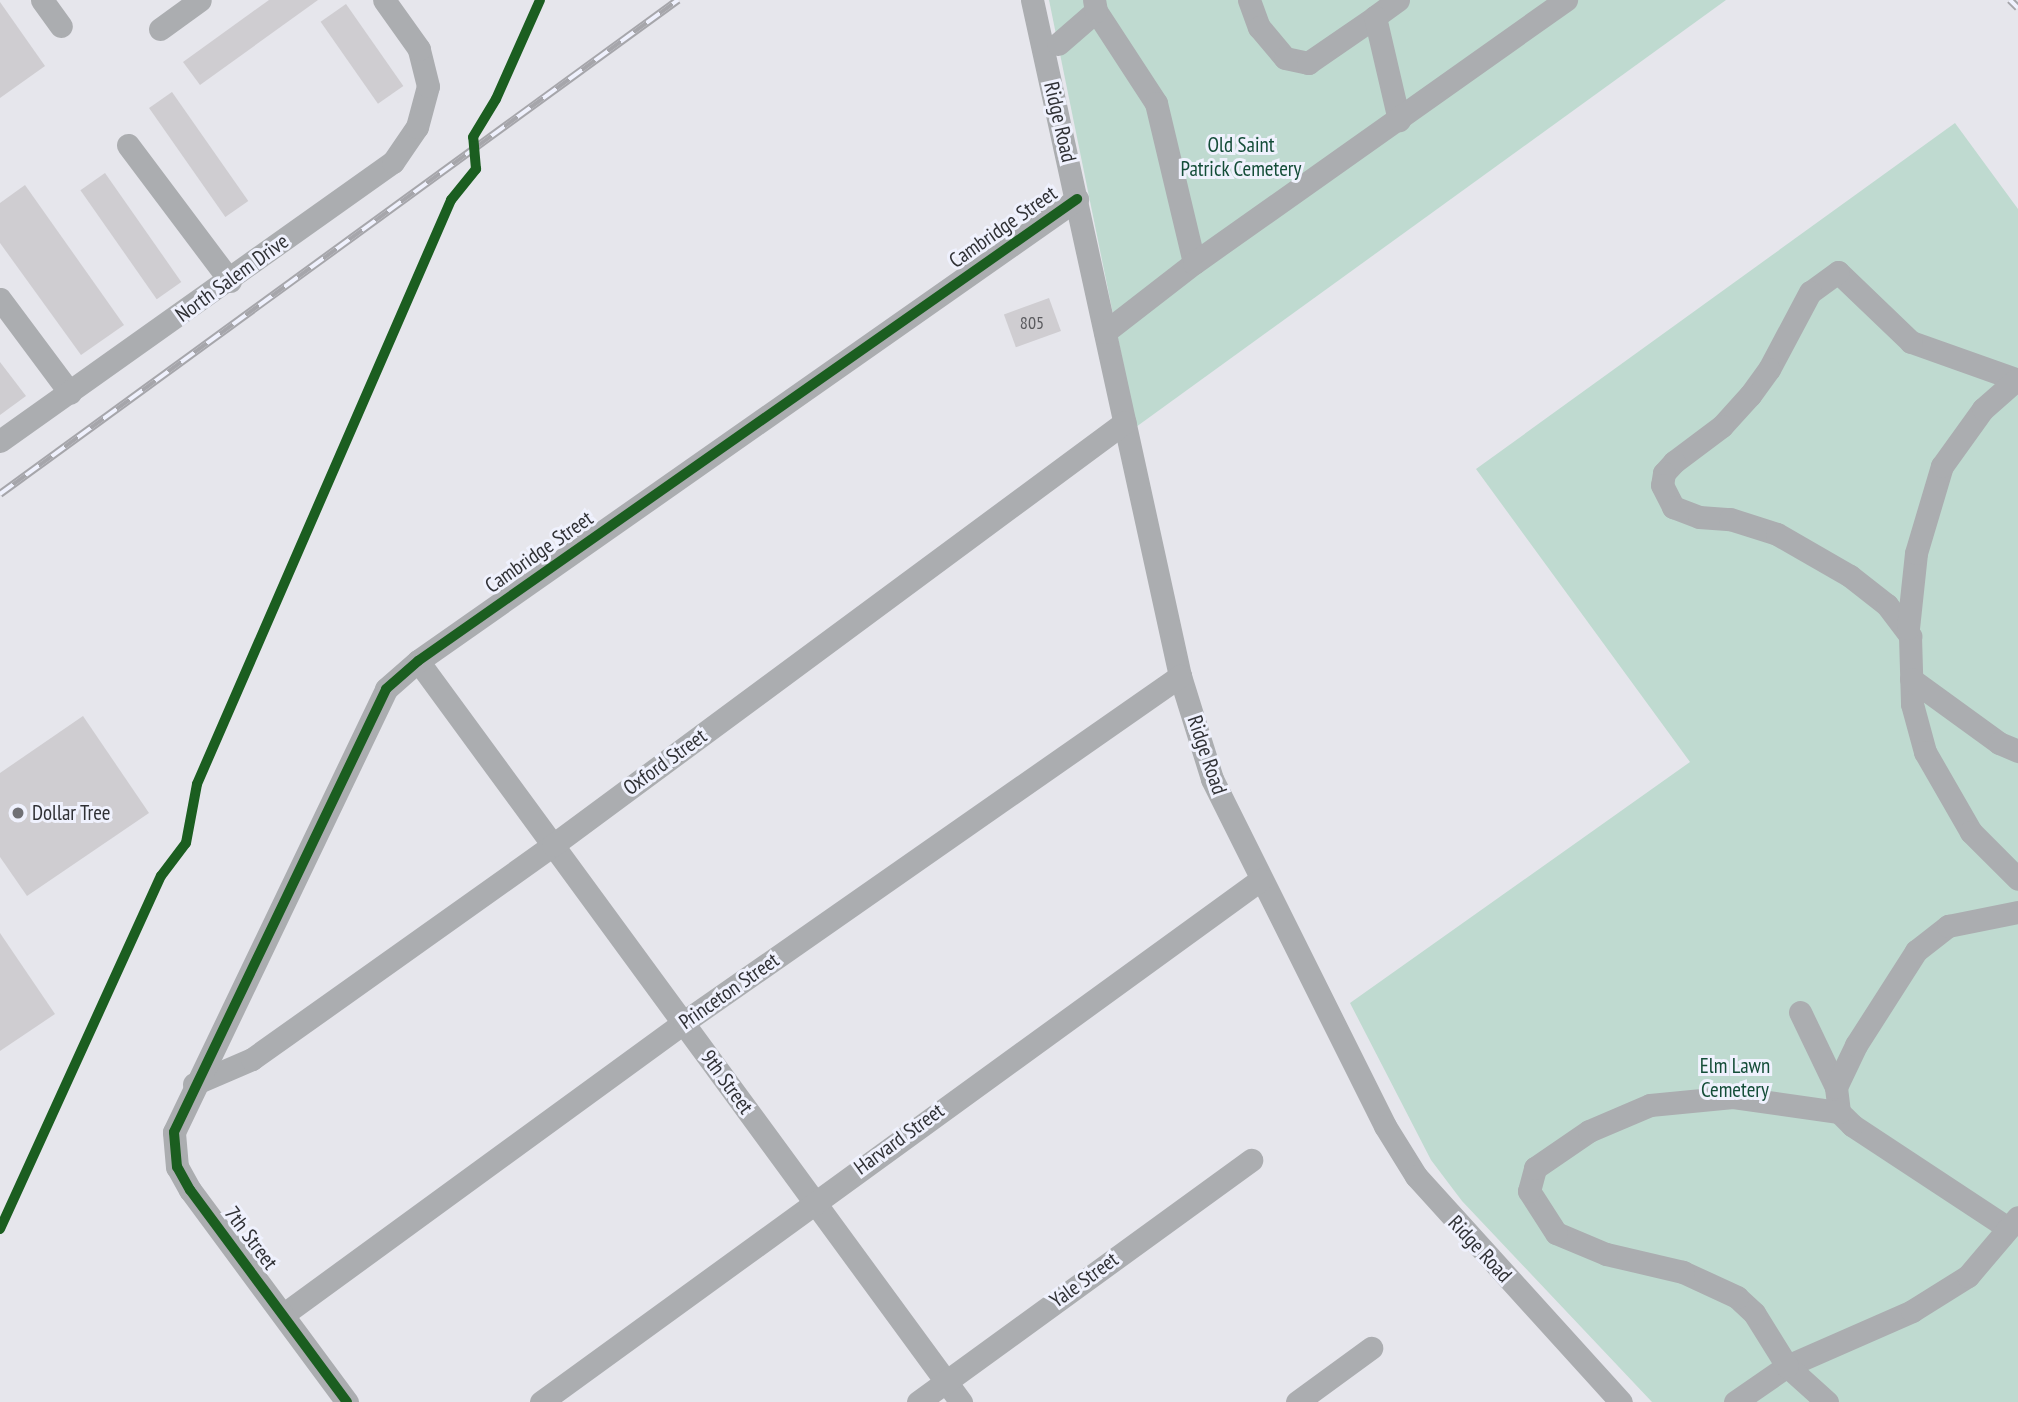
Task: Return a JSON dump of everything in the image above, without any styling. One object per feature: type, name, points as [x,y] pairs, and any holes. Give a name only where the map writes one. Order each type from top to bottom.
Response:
[{"type":"street","points":[[42,0],[61,26]]},
{"type":"street","points":[[160,29],[200,0]]},
{"type":"street","name":"North Salem Drive","points":[[0,441],[230,281],[393,162],[417,127],[428,86],[419,49],[384,0]]},
{"type":"street","name":"Ridge Road","points":[[1032,0],[1180,676],[1212,779],[1260,880],[1385,1126],[1416,1176],[1621,1402]]},
{"type":"street","points":[[1249,0],[1259,27],[1285,58],[1307,63],[1398,0]]},
{"type":"street","points":[[1105,332],[1194,263],[1566,0]]},
{"type":"street","points":[[1058,44],[1095,6],[1156,103],[1194,263]]},
{"type":"street","points":[[1375,17],[1399,120]]},
{"type":"street","points":[[128,145],[230,281]]},
{"type":"street","name":"Cambridge Street","points":[[194,1084],[367,722],[386,689],[418,661],[1077,199]]},
{"type":"street","points":[[1908,628],[1850,576],[1777,534],[1730,519],[1699,517],[1673,507],[1662,485],[1664,473],[1722,426],[1751,394],[1769,369],[1810,292],[1838,272],[1911,342],[2017,380],[1975,418],[1942,466],[1916,553],[1908,628],[1912,704],[1925,752],[1948,797],[1971,832],[2018,879]]},
{"type":"street","points":[[0,299],[70,393]]},
{"type":"street","name":"Oxford Street","points":[[194,1084],[252,1059],[553,845],[1125,422]]},
{"type":"street","name":"9th Street","points":[[418,661],[961,1402]]},
{"type":"street","name":"Princeton Street","points":[[284,1314],[684,1023],[1180,676]]},
{"type":"street","points":[[1911,679],[1999,743],[2018,751]]},
{"type":"street","name":"Harvard Street","points":[[541,1402],[813,1200],[1260,880]]},
{"type":"street","points":[[1836,1087],[1856,1045],[1916,951],[1948,926],[2018,912]]},
{"type":"street","points":[[1800,1012],[1836,1087],[1839,1112]]},
{"type":"street","name":"7th Street","points":[[194,1084],[174,1132],[177,1167],[347,1402]]},
{"type":"street","points":[[1735,1402],[1787,1366],[1923,1304],[1968,1276],[2013,1222],[1839,1112],[1733,1097],[1650,1105],[1589,1131],[1535,1168],[1529,1191],[1556,1233],[1573,1242],[1683,1272],[1737,1297],[1754,1313],[1787,1366],[1828,1402]]},
{"type":"street","name":"Yale Street","points":[[918,1402],[1251,1160]]},
{"type":"street","points":[[1297,1402],[1371,1348]]},
{"type":"green space","name":"Old Saint Patrick Cemetery","points":[[1049,0],[1726,0],[1136,427]]},
{"type":"green space","name":"Elm Lawn Cemetery","points":[[1955,123],[2018,209],[2018,1402],[1652,1402],[1462,1201],[1431,1160],[1350,1003],[1690,762],[1476,469]]},
{"type":"building","points":[[269,0],[318,0],[200,85],[183,62]]},
{"type":"building","points":[[0,2],[45,66],[0,98]]},
{"type":"building","points":[[346,4],[403,86],[378,104],[321,22]]},
{"type":"building","points":[[172,92],[248,201],[225,217],[149,108]]},
{"type":"building","points":[[105,173],[181,282],[157,299],[80,190]]},
{"type":"building","points":[[25,185],[124,325],[81,355],[0,243],[0,203]]},
{"type":"building","points":[[1049,298],[1061,331],[1016,347],[1004,314]]},
{"type":"building","points":[[0,362],[26,396],[0,415]]},
{"type":"building","points":[[83,716],[149,813],[27,896],[0,857],[0,773]]},
{"type":"building","points":[[0,933],[55,1014],[0,1051]]},
{"type":"railway","points":[[0,494],[678,0]]},
{"type":"railway","points":[[2010,0],[2018,8]]},
{"type":"cycle path","points":[[0,1229],[161,876],[186,843],[197,784],[451,200],[476,169],[473,137],[496,99],[540,0]]},
{"type":"cycle path","points":[[347,1402],[190,1190],[177,1167],[174,1132],[386,689],[418,661],[1077,199]]},
{"type":"place","name":"Dollar Tree","points":[[18,813]]}]
